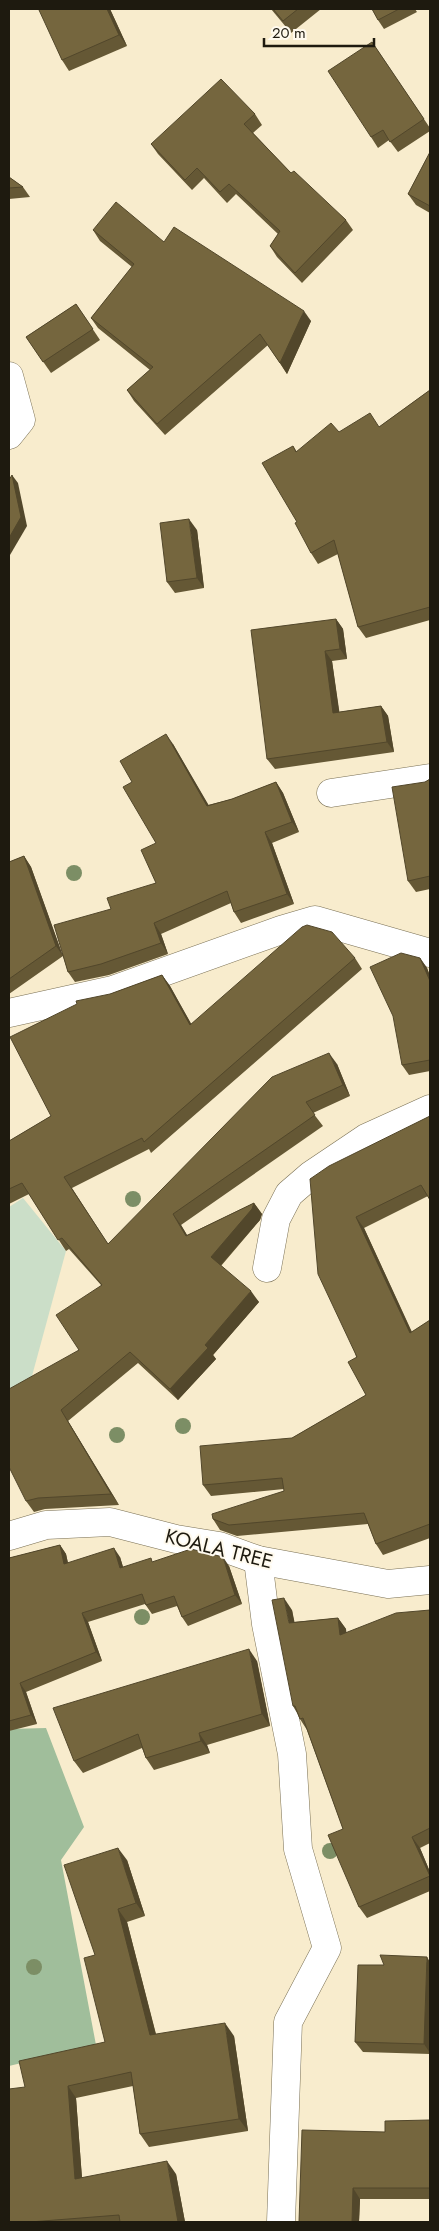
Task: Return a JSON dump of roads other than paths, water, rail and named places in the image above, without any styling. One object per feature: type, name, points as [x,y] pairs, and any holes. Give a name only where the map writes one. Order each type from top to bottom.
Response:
[{"type":"street","points":[[9,376],[21,420],[9,435]]},
{"type":"street","points":[[331,793],[430,778]]},
{"type":"street","points":[[9,1013],[113,990],[281,930],[315,920],[430,953]]},
{"type":"street","points":[[266,1268],[276,1219],[289,1194],[311,1175],[366,1138],[430,1109]]},
{"type":"street","name":"KOALA TREE","points":[[9,1536],[46,1525],[110,1522],[176,1539],[219,1546],[258,1560],[388,1584],[430,1580]]},
{"type":"street","points":[[258,1560],[266,1624],[292,1754],[298,1849],[327,1948],[288,2022],[281,2222]]}]
